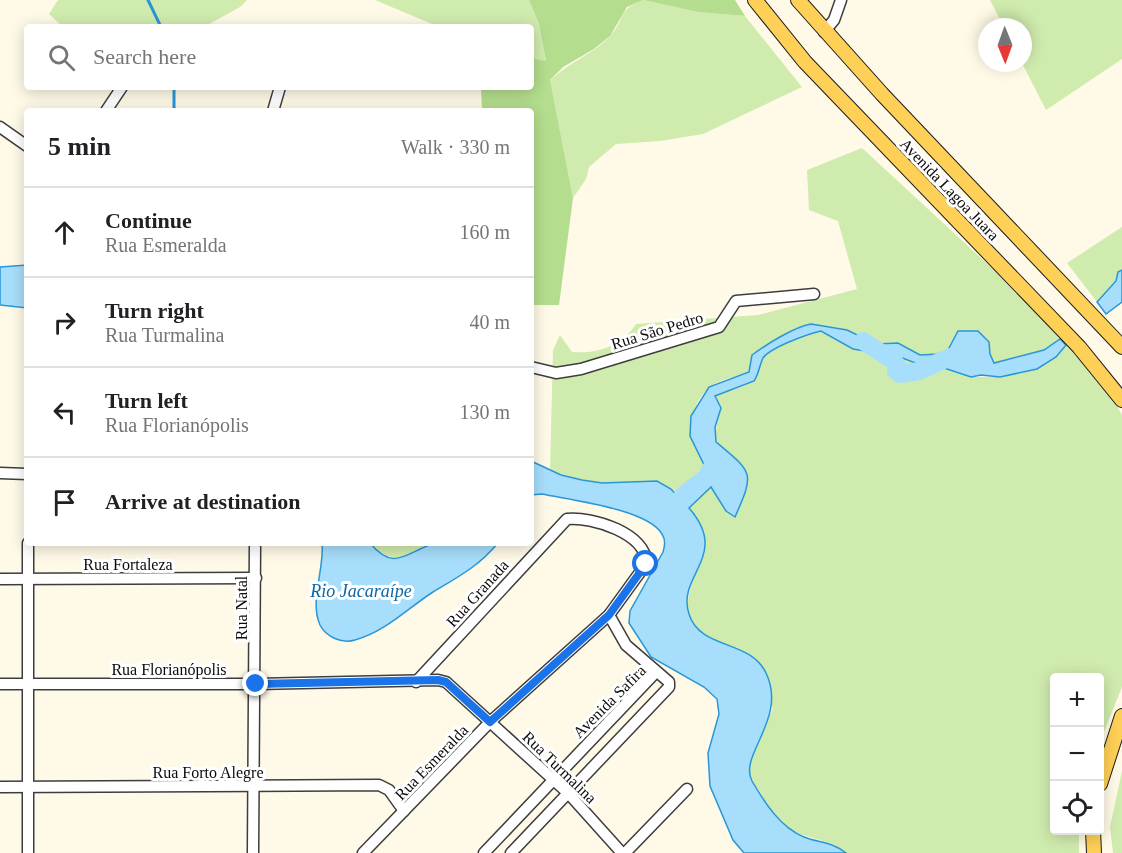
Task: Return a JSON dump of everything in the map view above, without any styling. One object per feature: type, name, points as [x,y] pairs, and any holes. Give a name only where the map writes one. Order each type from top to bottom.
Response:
[{"type":"main road","name":"Avenida Lagoa Juara","points":[[755,0],[805,62],[1079,347],[1122,400]]},
{"type":"main road","name":"Avenida Lagoa Juara","points":[[798,0],[824,32],[1122,347]]},
{"type":"main road","points":[[1101,781],[1109,750],[1122,716]]},
{"type":"main road","points":[[1109,750],[1122,743]]},
{"type":"main road","points":[[1093,835],[1094,853]]},
{"type":"street","points":[[824,32],[834,20],[841,0]]},
{"type":"street","points":[[108,108],[120,90]]},
{"type":"street","points":[[274,108],[279,90]]},
{"type":"street","points":[[0,127],[24,144]]},
{"type":"street","name":"Rua São Pedro","points":[[534,368],[556,373],[581,369],[719,327],[736,301],[814,294]]},
{"type":"street","points":[[0,473],[24,474]]},
{"type":"street","name":"Rua Esmeralda","points":[[363,853],[490,722],[609,615],[646,564],[645,550],[629,534],[578,518],[567,519],[559,524]]},
{"type":"street","name":"Rua Granada","points":[[416,682],[559,524]]},
{"type":"street","points":[[27,853],[28,546]]},
{"type":"street","name":"Rua Natal","points":[[253,853],[256,684],[255,546]]},
{"type":"street","name":"Rua Fortaleza","points":[[0,579],[256,578]]},
{"type":"street","points":[[609,615],[626,645],[656,672]]},
{"type":"street","name":"Avenida Safira","points":[[484,853],[656,672],[669,682],[669,687],[511,853]]},
{"type":"street","name":"Rua Florianópolis","points":[[0,684],[256,684],[438,680],[446,682]]},
{"type":"street","name":"Rua Turmalina","points":[[446,682],[554,780],[624,853]]},
{"type":"street","name":"Rua Forto Alegre","points":[[0,787],[255,788],[378,785],[389,790],[404,811]]},
{"type":"street","points":[[624,853],[687,789]]},
{"type":"green space","points":[[58,0],[247,0],[240,7],[209,24],[60,24],[49,14]]},
{"type":"green space","points":[[375,0],[529,0],[539,24],[546,62],[534,59],[534,24],[432,24]]},
{"type":"green space","points":[[529,0],[643,0],[627,7],[610,36],[594,49],[563,67],[550,80],[573,198],[559,305],[534,305],[534,108],[482,108],[481,90],[534,90],[534,59],[546,61],[539,24]]},
{"type":"green space","points":[[643,0],[698,12],[745,16],[802,87],[703,134],[660,141],[616,144],[589,167],[586,179],[573,198],[550,81],[603,43],[615,30],[625,11]]},
{"type":"green space","points":[[643,0],[735,0],[745,16],[698,12]]},
{"type":"green space","points":[[990,0],[1122,0],[1122,59],[1046,110],[1027,72],[1032,72],[1032,18],[999,18]]},
{"type":"green space","points":[[862,148],[1008,283],[1060,339],[1044,350],[994,363],[990,354],[989,342],[958,331],[948,350],[939,354],[920,355],[898,343],[876,344],[847,330],[794,330],[752,354],[750,371],[714,384],[698,401],[692,418],[693,437],[707,471],[696,487],[680,499],[671,490],[652,482],[601,483],[550,471],[553,350],[560,335],[572,352],[591,352],[616,343],[624,338],[636,324],[758,315],[857,289],[838,221],[809,210],[807,170]]},
{"type":"green space","points":[[1122,227],[1122,270],[1118,272],[1116,281],[1097,302],[1067,263]]},
{"type":"green space","points":[[821,331],[853,349],[897,356],[926,367],[944,368],[971,377],[1000,377],[1056,357],[1066,345],[1107,388],[1122,415],[1122,687],[1104,732],[1104,673],[1050,673],[1050,835],[1079,835],[1079,853],[846,853],[833,844],[793,832],[768,806],[751,780],[749,773],[751,758],[773,708],[716,641],[694,625],[689,615],[689,594],[703,559],[689,508],[711,487],[726,511],[728,451],[716,442],[717,415],[714,396],[749,383],[757,375],[767,355],[799,338]]},
{"type":"green space","points":[[373,546],[429,546],[402,557],[386,555]]},
{"type":"green space","points":[[1122,771],[1122,853],[1113,853],[1110,827]]},
{"type":"water","points":[[24,265],[24,308],[0,305],[0,267]]},
{"type":"water","points":[[1122,270],[1122,302],[1106,314],[1097,302],[1116,281],[1118,272]]},
{"type":"water","points":[[811,324],[847,330],[876,344],[898,343],[920,355],[939,354],[948,350],[958,331],[978,331],[989,342],[990,354],[994,363],[1044,350],[1060,339],[1066,345],[1056,357],[1037,369],[1000,377],[981,375],[971,377],[944,368],[926,367],[897,356],[853,349],[821,331],[781,345],[763,358],[754,381],[715,396],[721,408],[715,427],[716,442],[744,467],[748,482],[735,517],[726,511],[711,487],[689,508],[701,525],[705,539],[704,552],[689,588],[687,600],[689,614],[703,634],[749,654],[759,662],[766,673],[771,690],[771,706],[768,721],[751,760],[749,771],[762,797],[781,821],[796,833],[836,847],[846,853],[744,853],[733,840],[710,786],[708,753],[719,714],[717,699],[704,687],[651,657],[629,623],[630,611],[663,552],[665,543],[662,534],[654,525],[625,512],[542,494],[534,495],[534,462],[561,475],[582,480],[602,483],[657,481],[671,489],[680,499],[696,487],[707,471],[690,436],[691,416],[709,387],[749,372],[752,355],[789,332]]},
{"type":"water","name":"Rio Jacaraípe","points":[[322,546],[373,546],[388,557],[396,558],[427,546],[495,546],[476,565],[424,598],[386,626],[350,641],[335,638],[326,633],[317,616]]},
{"type":"waterway","points":[[148,0],[160,24]]},
{"type":"waterway","points":[[174,90],[174,108]]},
{"type":"waterway","points":[[863,341],[894,361],[897,366],[896,371],[900,374],[919,371],[950,357]]},
{"type":"waterway","points":[[667,514],[686,493],[706,478],[712,467]]},
{"type":"route","points":[[256,684],[438,680],[446,682],[490,722],[609,615],[646,564]]}]
